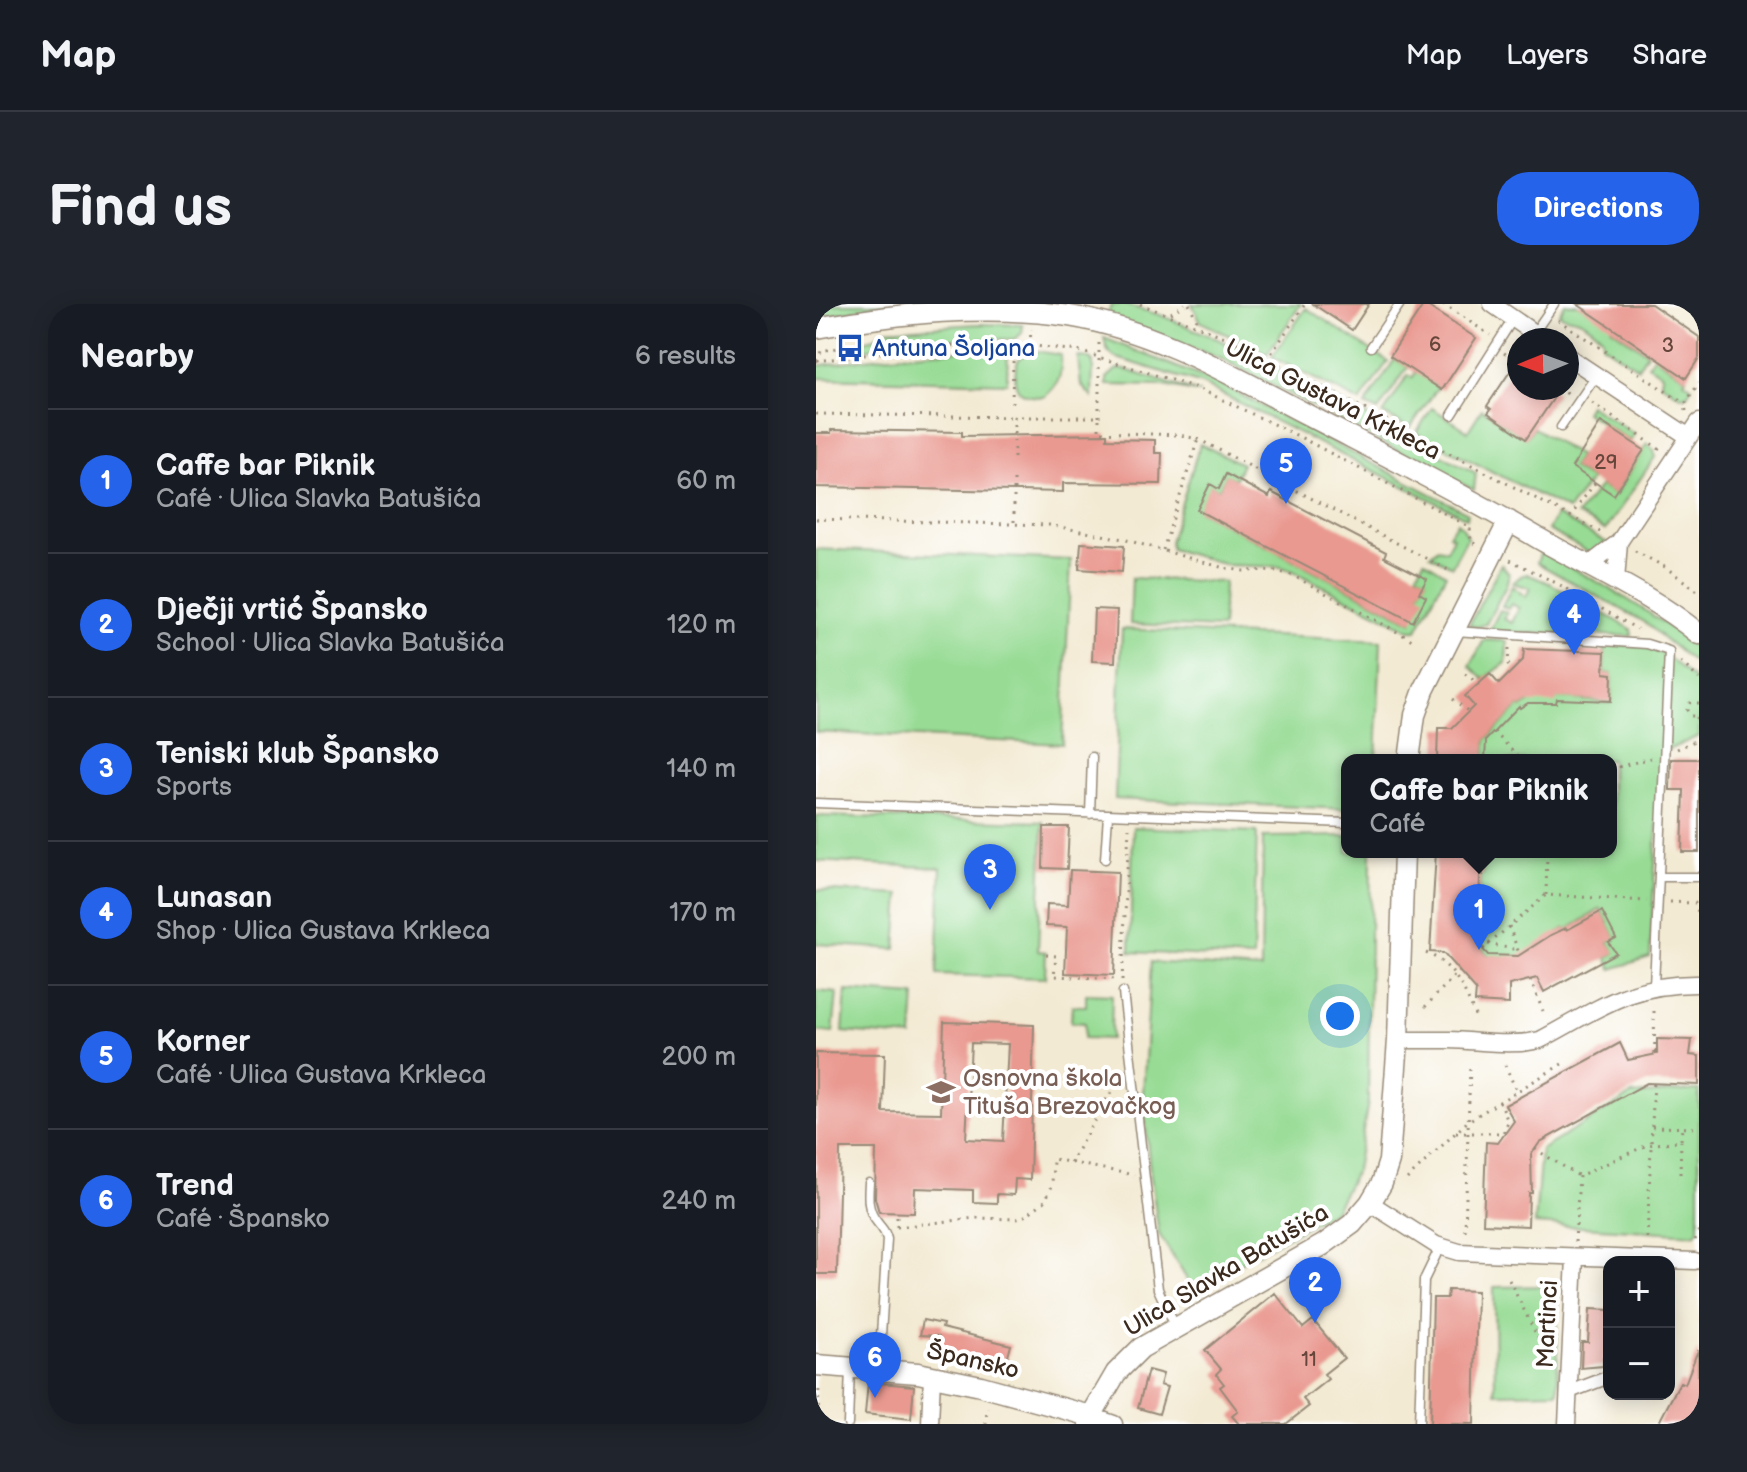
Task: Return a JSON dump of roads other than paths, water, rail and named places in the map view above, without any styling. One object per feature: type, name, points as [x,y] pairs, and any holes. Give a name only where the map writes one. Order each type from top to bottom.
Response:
[{"type":"street","points":[[1492,304],[1527,328]]},
{"type":"street","name":"Ulica Gustava Krkleca","points":[[816,328],[935,311],[1068,310],[1141,334],[1198,358],[1509,521],[1667,611],[1699,634]]},
{"type":"street","points":[[1579,364],[1689,437]]},
{"type":"street","points":[[1589,565],[1618,542],[1689,437],[1692,418]]},
{"type":"street","points":[[1410,754],[1415,715],[1453,631],[1509,521]]},
{"type":"street","points":[[1616,581],[1618,542]]},
{"type":"street","name":"Ulica Slavka Batušića","points":[[1089,1420],[1101,1395],[1126,1361],[1141,1348],[1323,1245],[1352,1224],[1382,1183],[1389,1161],[1398,1040],[1404,858]]},
{"type":"street","points":[[1398,1040],[1527,1043],[1540,1040],[1622,996],[1654,986],[1699,984]]},
{"type":"street","points":[[1370,1203],[1440,1247],[1478,1254],[1603,1260]]},
{"type":"street","name":"Martinci","points":[[1567,1424],[1575,1258]]},
{"type":"street","points":[[1675,1261],[1695,1261]]},
{"type":"street","name":"Špansko","points":[[817,1372],[850,1367],[932,1376],[981,1386],[1089,1420],[1114,1424]]},
{"type":"street","points":[[930,1424],[932,1376]]},
{"type":"street","name":"Martinci","points":[[1567,1393],[1603,1379]]},
{"type":"lane","points":[[1371,347],[1400,304]]},
{"type":"lane","points":[[1542,328],[1554,304]]},
{"type":"lane","points":[[1452,415],[1513,318]]},
{"type":"lane","points":[[1561,427],[1596,376]]},
{"type":"lane","points":[[1453,631],[1647,644],[1669,651],[1654,986]]},
{"type":"lane","points":[[1090,814],[1092,757]]},
{"type":"lane","points":[[816,803],[1341,823]]},
{"type":"lane","points":[[1105,859],[1108,815]]},
{"type":"lane","points":[[1660,877],[1699,877]]},
{"type":"lane","points":[[1123,992],[1158,1289],[1176,1327]]},
{"type":"lane","points":[[869,1183],[870,1211],[874,1220],[886,1231],[887,1239],[879,1369]]},
{"type":"lane","points":[[1419,1424],[1424,1280],[1440,1247]]},
{"type":"lane","points":[[848,1424],[850,1367]]},
{"type":"place","name":"Antuna Šoljana","points":[[850,348]]},
{"type":"place","name":"Korner","points":[[1286,504]]},
{"type":"place","name":"Lunasan","points":[[1574,655]]},
{"type":"place","name":"Teniski klub Špansko","points":[[990,910]]},
{"type":"place","name":"Caffe bar Piknik","points":[[1479,950]]},
{"type":"place","name":"Osnovna škola Tituša Brezovačkog","points":[[941,1092]]},
{"type":"place","name":"Dječji vrtić Špansko","points":[[1315,1323]]},
{"type":"place","name":"Trend","points":[[875,1398]]}]
